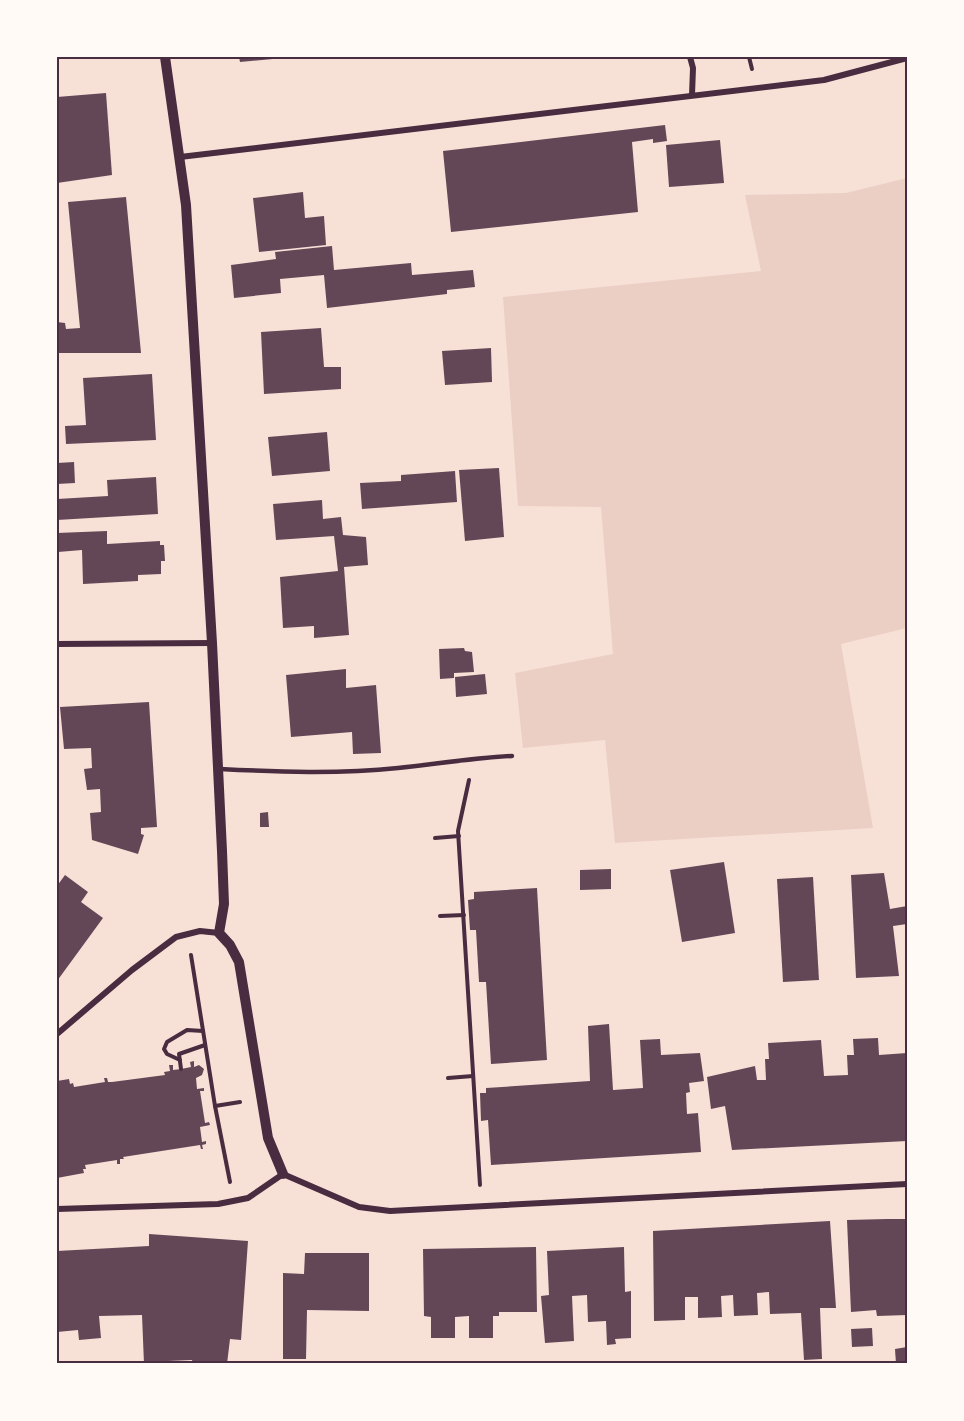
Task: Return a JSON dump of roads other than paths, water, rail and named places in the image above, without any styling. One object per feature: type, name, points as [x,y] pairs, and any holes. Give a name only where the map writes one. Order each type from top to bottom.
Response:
[{"type":"street","points":[[165,57],[186,206],[212,643],[224,904],[219,933]]},
{"type":"street","points":[[690,57],[693,68],[692,94]]},
{"type":"street","points":[[180,157],[824,80],[907,58]]},
{"type":"street","points":[[57,644],[212,643]]},
{"type":"street","points":[[57,1034],[132,970],[176,937],[200,931],[219,933],[230,945],[239,962],[268,1138],[282,1174],[359,1207],[390,1211],[907,1184]]},
{"type":"street","points":[[57,1209],[218,1203],[248,1198],[282,1174]]},
{"type":"lane","points":[[217,769],[306,773],[397,768],[512,756]]}]
